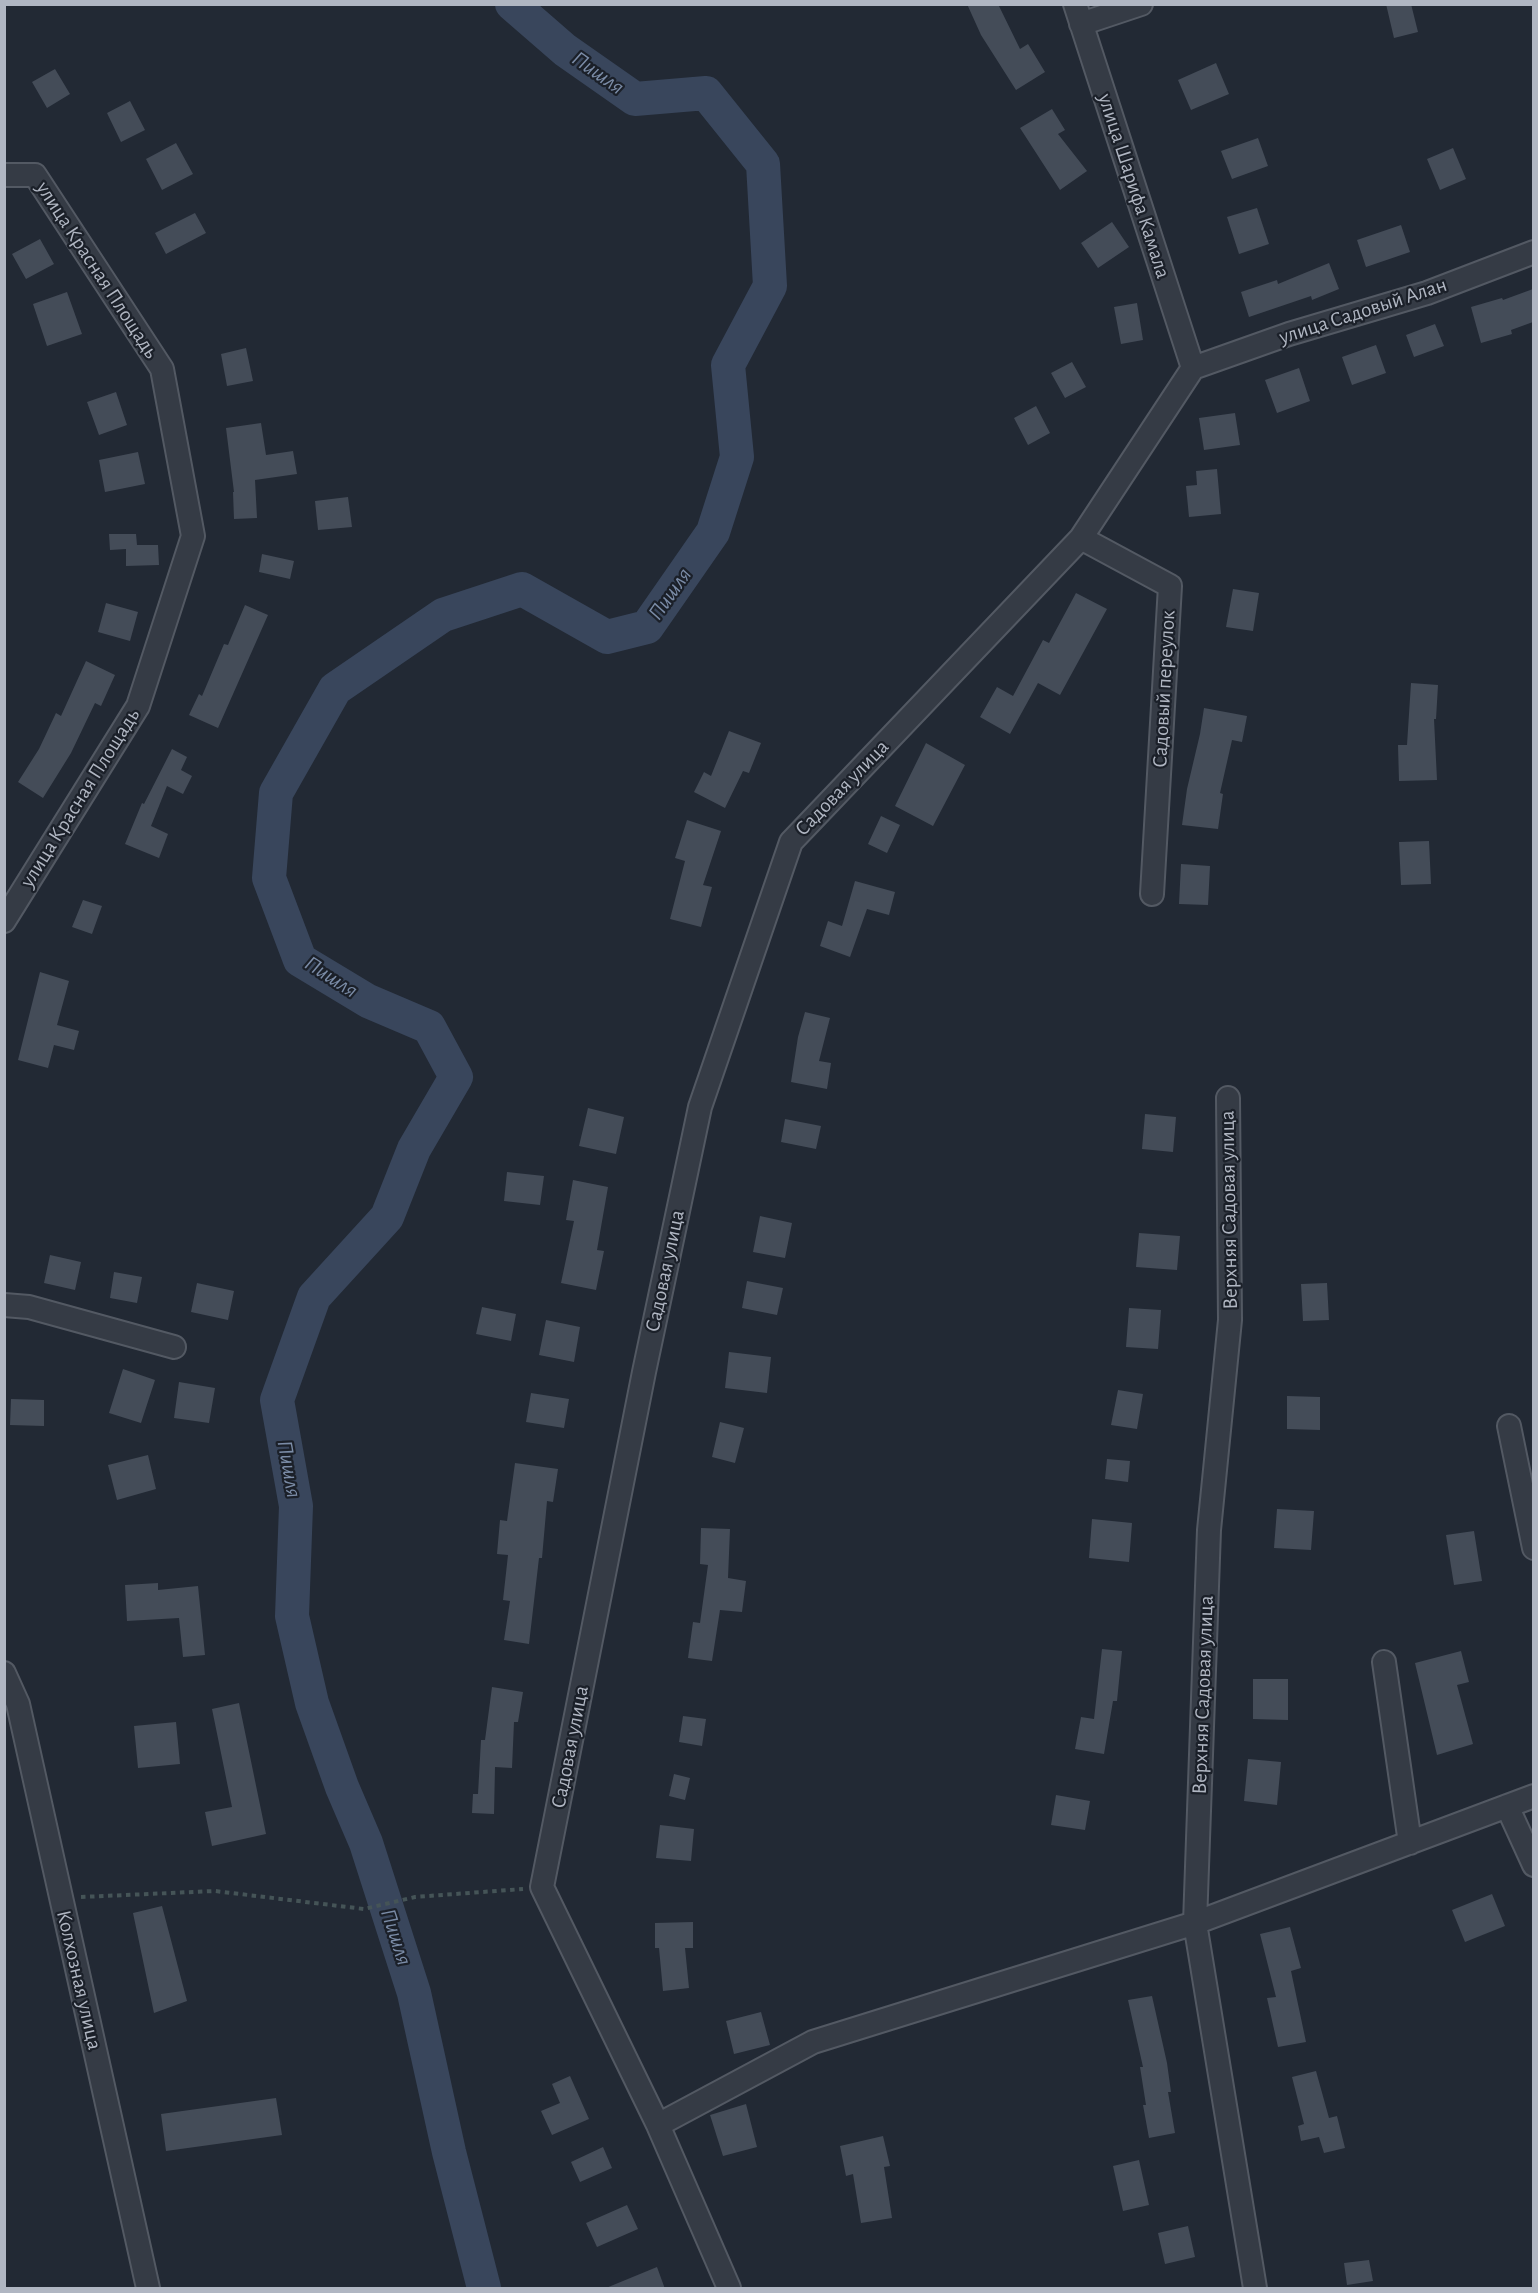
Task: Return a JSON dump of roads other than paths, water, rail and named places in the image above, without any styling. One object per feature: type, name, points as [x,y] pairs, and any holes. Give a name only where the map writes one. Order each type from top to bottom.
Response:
[{"type":"street","points":[[1078,14],[1141,4]]},
{"type":"street","name":"улица Шарифа Камала","points":[[1078,14],[1193,368]]},
{"type":"street","name":"улица Красная Площадь","points":[[4,175],[35,175],[162,369],[193,536],[138,706],[4,921]]},
{"type":"street","name":"улица Садовый Алан","points":[[1193,368],[1289,334],[1426,293],[1533,252]]},
{"type":"street","name":"Садовая улица","points":[[658,2125],[542,1887],[641,1384],[700,1107],[791,842],[1081,538],[1193,368]]},
{"type":"street","name":"Садовый переулок","points":[[1081,538],[1170,586],[1152,894]]},
{"type":"street","name":"Верхняя Садовая улица","points":[[1228,1098],[1230,1320],[1209,1530],[1195,1923],[1255,2289]]},
{"type":"street","points":[[4,1305],[28,1307],[174,1347]]},
{"type":"street","points":[[1509,1426],[1533,1548]]},
{"type":"street","points":[[1384,1662],[1410,1843]]},
{"type":"street","name":"Колхозная улица","points":[[4,1672],[18,1704],[148,2289]]},
{"type":"street","points":[[729,2289],[658,2125],[813,2042],[1195,1923],[1533,1796]]},
{"type":"street","points":[[1507,1806],[1533,1864]]},
{"type":"waterway","name":"Пишля","points":[[484,2288],[449,2152],[414,1993],[366,1843],[342,1787],[312,1703],[292,1616],[296,1506],[277,1400],[314,1297],[387,1217],[414,1149],[456,1077],[429,1027],[368,1001],[300,960],[269,878],[276,793],[335,689],[443,615],[522,589],[607,637],[647,627],[713,532],[737,457],[728,365],[770,286],[763,164],[706,93],[635,99],[565,50],[512,4]]}]
